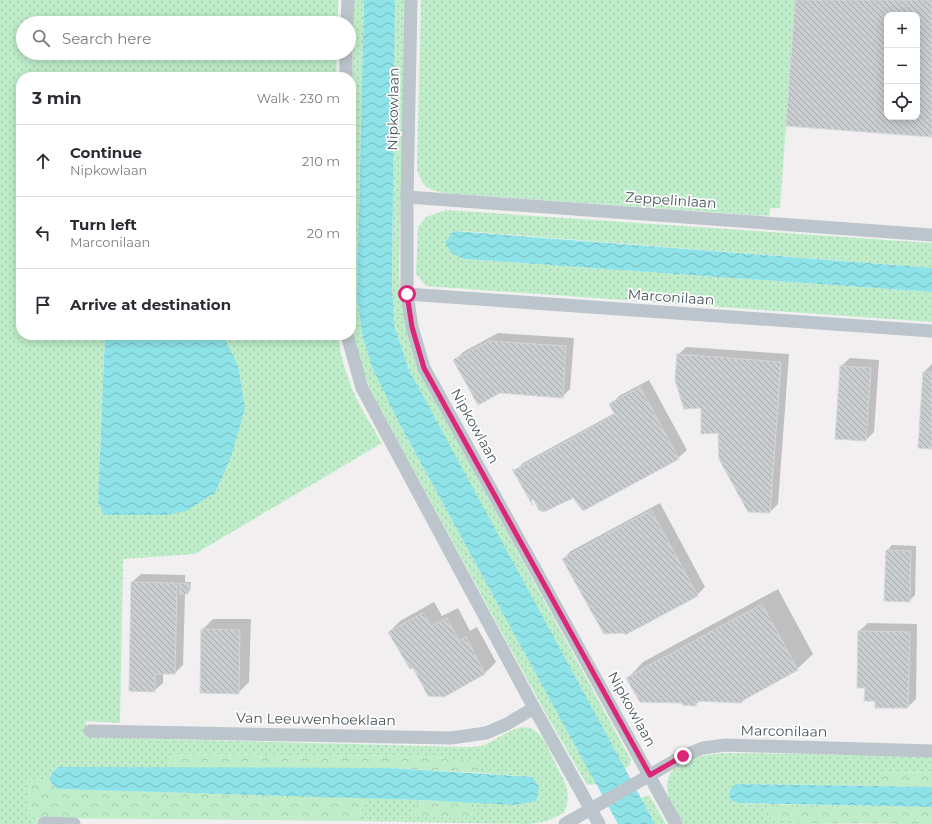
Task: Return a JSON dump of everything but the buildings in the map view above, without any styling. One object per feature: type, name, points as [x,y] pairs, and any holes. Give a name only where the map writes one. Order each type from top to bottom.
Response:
[{"type":"street","points":[[347,16],[348,0]]},
{"type":"street","name":"Nipkowlaan","points":[[411,0],[407,197],[407,294],[412,327],[424,368],[646,777],[676,824]]},
{"type":"street","points":[[346,60],[346,72]]},
{"type":"street","name":"Zeppelinlaan","points":[[407,197],[932,235]]},
{"type":"street","name":"Marconilaan","points":[[407,294],[932,331]]},
{"type":"street","points":[[348,340],[362,388],[534,708],[599,824]]},
{"type":"street","name":"Van Leeuwenhoeklaan","points":[[90,731],[450,738],[486,733],[507,724],[534,708]]},
{"type":"street","name":"Marconilaan","points":[[646,777],[683,756],[703,748],[725,745],[932,751]]},
{"type":"street","points":[[565,824],[592,810],[646,777]]},
{"type":"street","points":[[44,823],[74,824]]},
{"type":"green space","points":[[0,0],[338,0],[338,16],[16,16],[16,60],[337,60],[336,72],[16,72],[16,340],[105,340],[98,502],[238,367],[225,340],[339,340],[348,379],[366,417],[382,443],[195,554],[123,559],[120,723],[86,721],[86,737],[470,747],[487,744],[509,732],[524,727],[531,729],[541,736],[563,778],[568,793],[564,813],[547,821],[531,824],[359,821],[364,798],[420,800],[415,806],[474,817],[474,802],[514,805],[533,777],[481,773],[475,761],[425,756],[172,754],[167,768],[59,767],[53,771],[49,780],[31,779],[28,814],[38,813],[37,824],[0,824]]},
{"type":"green space","points":[[354,0],[364,0],[357,295],[362,334],[398,421],[597,784],[587,785],[541,705],[371,391],[355,350],[354,340],[356,340],[356,72],[352,72],[352,60],[356,60],[356,16],[354,16]]},
{"type":"green space","points":[[395,0],[406,0],[399,272],[404,315],[410,340],[424,380],[631,760],[630,765],[625,769],[431,413],[409,370],[394,325],[392,281]]},
{"type":"green space","points":[[421,0],[795,0],[780,208],[770,208],[769,216],[443,193],[428,188],[423,183],[417,168]]},
{"type":"green space","points":[[446,210],[932,243],[932,268],[464,231],[454,231],[450,252],[464,259],[932,292],[932,322],[426,286],[416,274],[418,227],[426,217]]},
{"type":"green space","points":[[730,753],[932,756],[932,773],[884,772],[880,786],[738,784],[739,803],[768,804],[765,817],[810,823],[855,824],[683,824],[672,806],[668,794],[667,782],[671,773],[678,766],[697,757]]},
{"type":"green space","points":[[172,754],[425,756],[476,761],[481,773],[389,768],[167,768]]},
{"type":"green space","points":[[883,772],[932,773],[932,787],[880,786]]},
{"type":"green space","points":[[30,779],[49,780],[57,789],[364,798],[359,821],[37,818],[37,813],[27,814]]},
{"type":"green space","points":[[649,795],[666,824],[655,824],[641,798]]},
{"type":"green space","points":[[420,800],[474,802],[474,817],[464,819],[413,816],[415,806]]},
{"type":"green space","points":[[768,804],[932,807],[932,824],[810,823],[765,817]]},
{"type":"water","points":[[364,0],[395,0],[392,281],[394,325],[409,370],[655,824],[618,824],[398,421],[372,367],[362,334],[357,295]]},
{"type":"water","points":[[454,231],[932,268],[932,292],[464,259],[450,252],[445,242]]},
{"type":"water","points":[[105,340],[225,340],[238,366],[245,408],[231,457],[215,493],[186,511],[167,515],[104,515],[98,502]]},
{"type":"water","points":[[59,767],[389,768],[533,777],[539,788],[536,801],[514,805],[420,800],[57,789],[49,780],[53,771]]},
{"type":"water","points":[[738,784],[932,787],[932,807],[739,803],[731,800],[729,793],[732,787]]},
{"type":"route","points":[[407,294],[412,327],[424,368],[650,775],[683,756]]}]
